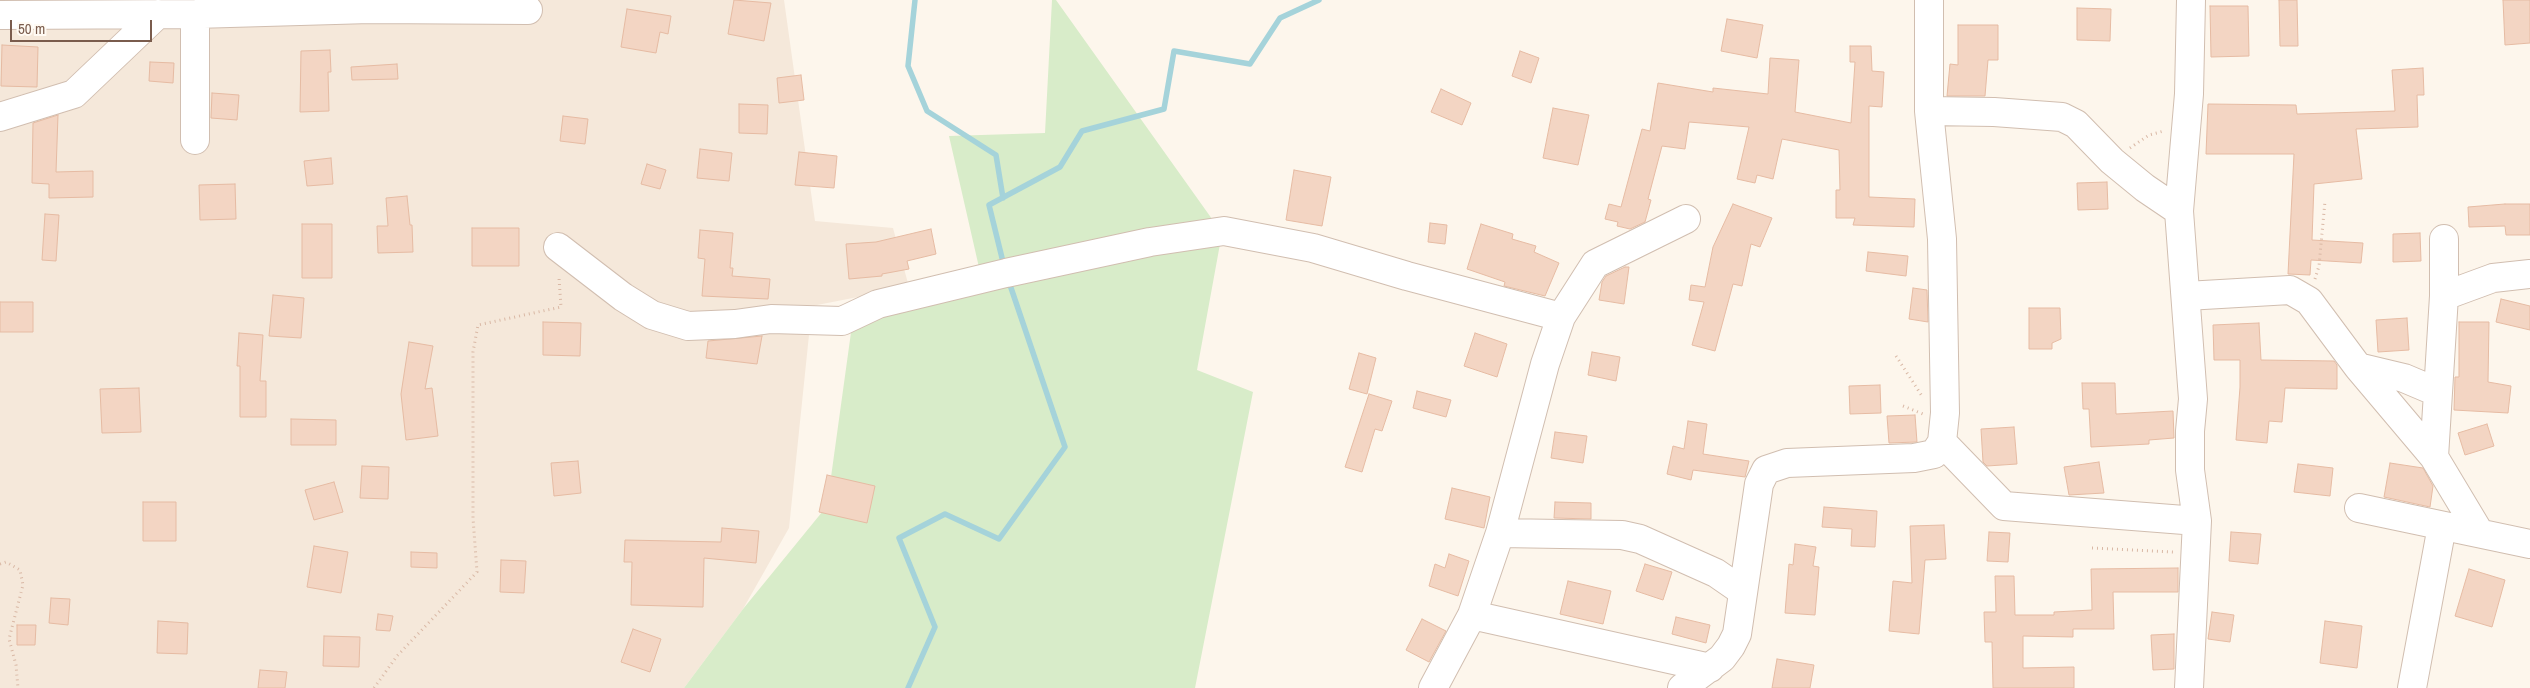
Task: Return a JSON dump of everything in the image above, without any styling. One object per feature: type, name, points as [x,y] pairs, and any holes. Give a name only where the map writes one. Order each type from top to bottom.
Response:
[{"type":"street","points":[[1682,688],[1710,668],[1731,646],[1737,634],[1759,484],[1766,470],[1787,463],[1914,458],[1934,454],[1942,442],[1945,413],[1942,239],[1929,111],[1929,0]]},
{"type":"street","points":[[2189,688],[2197,553],[2197,521],[2190,470],[2190,431],[2193,399],[2179,211],[2189,94],[2191,0]]},
{"type":"street","points":[[0,15],[195,14],[370,9],[528,10]]},
{"type":"street","points":[[0,117],[74,94],[158,14]]},
{"type":"street","points":[[195,14],[195,140]]},
{"type":"street","points":[[1929,111],[1994,112],[2062,117],[2088,135],[2112,161],[2145,188],[2179,211]]},
{"type":"street","points":[[1433,688],[1472,615],[1500,533],[1545,364],[1561,317],[1595,264],[1686,219]]},
{"type":"street","points":[[558,247],[623,298],[652,315],[688,326],[734,324],[771,319],[842,321],[878,304],[1006,273],[1150,242],[1224,231],[1313,248],[1407,276],[1561,317]]},
{"type":"street","points":[[2434,457],[2444,296],[2444,239]]},
{"type":"street","points":[[2444,296],[2493,278],[2530,274]]},
{"type":"street","points":[[2186,296],[2290,290],[2309,301],[2358,366],[2434,457],[2479,532]]},
{"type":"street","points":[[2358,366],[2404,378],[2437,392]]},
{"type":"street","points":[[1942,442],[2004,506],[2197,521]]},
{"type":"street","points":[[2359,508],[2530,544]]},
{"type":"street","points":[[2412,688],[2442,526]]},
{"type":"street","points":[[1500,533],[1622,535],[1640,539],[1716,573],[1742,591]]},
{"type":"street","points":[[1472,615],[1710,668]]},
{"type":"path","points":[[2112,161],[2149,135],[2173,128]]},
{"type":"path","points":[[2309,301],[2319,266],[2325,200]]},
{"type":"path","points":[[374,688],[397,656],[478,572],[472,518],[473,352],[478,325],[561,307],[558,247]]},
{"type":"path","points":[[1896,356],[1927,404]]},
{"type":"path","points":[[2092,548],[2197,553]]},
{"type":"path","points":[[0,564],[6,562],[20,570],[22,578],[23,585],[9,639],[16,665],[18,688]]},
{"type":"shaded area","points":[[0,0],[784,0],[815,221],[893,228],[909,287],[812,306],[789,528],[743,609],[684,688],[0,688]]},
{"type":"green space","points":[[1052,0],[1056,0],[1222,233],[1197,370],[1253,392],[1195,688],[684,688],[743,609],[827,506],[853,318],[983,285],[949,136],[1045,133]]},
{"type":"building","points":[[734,0],[771,3],[764,41],[728,34]]},
{"type":"building","points":[[2279,0],[2297,0],[2298,46],[2280,46]]},
{"type":"building","points":[[2503,0],[2530,0],[2530,43],[2505,45]]},
{"type":"building","points":[[2210,6],[2248,6],[2249,56],[2211,57]]},
{"type":"building","points":[[2077,8],[2111,9],[2110,41],[2077,40]]},
{"type":"building","points":[[627,9],[671,16],[668,34],[660,32],[656,53],[621,47]]},
{"type":"building","points":[[1727,19],[1763,25],[1757,58],[1721,51]]},
{"type":"building","points":[[1958,25],[1998,25],[1998,60],[1988,60],[1985,96],[1947,96],[1950,64],[1958,65]]},
{"type":"building","points":[[2,45],[38,47],[37,87],[1,86]]},
{"type":"building","points":[[1850,46],[1871,46],[1872,71],[1884,72],[1882,107],[1869,106],[1869,197],[1915,199],[1914,227],[1853,225],[1855,218],[1836,218],[1836,190],[1840,190],[1839,150],[1782,139],[1773,179],[1757,175],[1755,183],[1737,179],[1749,127],[1689,122],[1685,149],[1662,146],[1648,199],[1651,200],[1645,222],[1630,229],[1617,226],[1618,222],[1605,219],[1609,204],[1621,207],[1642,129],[1650,131],[1658,83],[1713,92],[1713,88],[1768,94],[1770,58],[1799,60],[1795,112],[1851,123],[1855,62],[1850,62]]},
{"type":"building","points":[[330,50],[331,72],[328,72],[329,111],[300,112],[301,51]]},
{"type":"building","points":[[1520,51],[1539,58],[1531,83],[1512,76]]},
{"type":"building","points":[[150,62],[174,63],[173,83],[149,81]]},
{"type":"building","points":[[397,64],[398,79],[352,80],[351,67]]},
{"type":"building","points":[[2423,68],[2424,95],[2417,95],[2418,127],[2356,129],[2362,179],[2314,184],[2312,240],[2363,243],[2361,263],[2311,260],[2310,275],[2288,274],[2294,154],[2206,154],[2208,104],[2296,105],[2297,114],[2395,111],[2392,70]]},
{"type":"building","points":[[801,75],[804,100],[779,103],[777,78]]},
{"type":"building","points":[[1441,89],[1471,103],[1462,125],[1431,112]]},
{"type":"building","points":[[212,93],[239,95],[237,120],[211,118]]},
{"type":"building","points":[[739,104],[768,105],[767,134],[739,133]]},
{"type":"building","points":[[1553,108],[1589,115],[1578,165],[1543,158]]},
{"type":"building","points":[[58,115],[56,172],[93,171],[93,197],[49,198],[49,184],[32,183],[33,123]]},
{"type":"building","points":[[563,116],[588,119],[585,144],[560,141]]},
{"type":"building","points":[[700,149],[732,153],[729,181],[697,178]]},
{"type":"building","points":[[799,152],[837,156],[834,188],[795,185]]},
{"type":"building","points":[[331,158],[333,184],[307,186],[304,161]]},
{"type":"building","points":[[647,164],[666,170],[660,189],[641,184]]},
{"type":"building","points":[[1294,170],[1331,177],[1322,226],[1286,220]]},
{"type":"building","points":[[2107,182],[2108,209],[2078,210],[2077,183]]},
{"type":"building","points":[[235,184],[236,219],[200,220],[199,185]]},
{"type":"building","points":[[407,196],[410,225],[412,225],[413,252],[378,253],[377,226],[388,226],[386,198]]},
{"type":"building","points":[[1733,204],[1772,218],[1760,247],[1751,244],[1742,286],[1733,284],[1715,351],[1692,345],[1704,302],[1689,300],[1691,285],[1705,287],[1713,247]]},
{"type":"building","points":[[2530,204],[2530,235],[2506,235],[2505,226],[2469,227],[2468,207]]},
{"type":"building","points":[[45,214],[59,215],[56,261],[42,260]]},
{"type":"building","points":[[1430,223],[1447,225],[1445,244],[1428,242]]},
{"type":"building","points":[[302,224],[332,224],[332,278],[302,278]]},
{"type":"building","points":[[1481,224],[1513,234],[1512,239],[1536,246],[1534,252],[1559,263],[1545,296],[1504,286],[1505,282],[1467,269]]},
{"type":"building","points":[[472,228],[519,228],[519,266],[472,266]]},
{"type":"building","points":[[931,229],[936,254],[907,261],[909,269],[882,274],[882,276],[849,279],[846,244],[876,242]]},
{"type":"building","points":[[700,230],[733,233],[730,268],[733,268],[732,276],[770,279],[768,299],[702,296],[705,259],[698,258]]},
{"type":"building","points":[[2420,233],[2421,261],[2393,262],[2393,234]]},
{"type":"building","points":[[1868,252],[1908,256],[1906,276],[1866,271]]},
{"type":"building","points":[[1629,267],[1624,304],[1599,300],[1602,282],[1606,276]]},
{"type":"building","points":[[1913,288],[1927,290],[1928,322],[1909,319]]},
{"type":"building","points":[[273,295],[304,298],[301,338],[269,336]]},
{"type":"building","points":[[2501,299],[2530,306],[2530,330],[2496,322]]},
{"type":"building","points":[[0,302],[33,302],[33,332],[0,332]]},
{"type":"building","points":[[2029,308],[2060,308],[2061,339],[2052,343],[2052,349],[2029,349]]},
{"type":"building","points":[[2407,318],[2409,350],[2378,352],[2376,320]]},
{"type":"building","points":[[543,322],[581,323],[580,356],[543,355]]},
{"type":"building","points":[[2459,322],[2489,322],[2488,382],[2511,386],[2508,413],[2454,410],[2455,377],[2459,377]]},
{"type":"building","points":[[2259,323],[2261,360],[2334,361],[2337,365],[2337,389],[2285,388],[2282,422],[2269,421],[2267,443],[2236,440],[2240,360],[2214,360],[2213,325]]},
{"type":"building","points":[[239,333],[263,335],[260,381],[266,381],[266,417],[240,417],[240,366],[237,366]]},
{"type":"building","points":[[1475,333],[1507,344],[1497,377],[1464,366]]},
{"type":"building","points":[[762,336],[757,364],[706,358],[708,341]]},
{"type":"building","points":[[409,342],[433,346],[425,389],[432,388],[438,436],[406,440],[401,394]]},
{"type":"building","points":[[1592,352],[1620,357],[1616,381],[1588,375]]},
{"type":"building","points":[[1359,353],[1376,358],[1367,394],[1349,389]]},
{"type":"building","points":[[2082,383],[2115,383],[2116,414],[2173,411],[2174,438],[2149,440],[2149,444],[2091,447],[2089,409],[2083,409]]},
{"type":"building","points":[[1880,385],[1881,413],[1850,414],[1849,386]]},
{"type":"building","points":[[139,388],[141,432],[102,433],[100,389]]},
{"type":"building","points":[[1417,391],[1451,400],[1446,417],[1413,408]]},
{"type":"building","points":[[1369,394],[1392,401],[1382,431],[1375,429],[1362,472],[1345,467]]},
{"type":"building","points":[[1915,415],[1917,442],[1889,443],[1887,416]]},
{"type":"building","points":[[291,419],[336,420],[336,445],[291,445]]},
{"type":"building","points":[[1688,421],[1707,424],[1703,454],[1749,461],[1745,477],[1693,470],[1691,480],[1667,474],[1673,446],[1684,449]]},
{"type":"building","points":[[2487,424],[2494,446],[2465,455],[2458,433]]},
{"type":"building","points":[[2014,427],[2017,464],[1987,466],[1983,462],[1981,429]]},
{"type":"building","points":[[1555,432],[1587,436],[1583,463],[1551,458]]},
{"type":"building","points":[[578,461],[581,493],[554,496],[551,463]]},
{"type":"building","points":[[2099,462],[2104,493],[2069,495],[2064,467]]},
{"type":"building","points":[[2390,463],[2423,468],[2433,486],[2430,507],[2384,497]]},
{"type":"building","points":[[2298,464],[2333,468],[2330,496],[2294,492]]},
{"type":"building","points":[[362,466],[389,467],[388,499],[360,498]]},
{"type":"building","points":[[827,475],[875,486],[867,523],[819,512]]},
{"type":"building","points":[[334,482],[343,512],[314,520],[305,490]]},
{"type":"building","points":[[1452,488],[1490,497],[1484,528],[1445,519]]},
{"type":"building","points":[[143,502],[176,502],[176,541],[143,541]]},
{"type":"building","points":[[1555,502],[1591,503],[1591,519],[1554,518]]},
{"type":"building","points":[[1824,507],[1877,511],[1875,547],[1851,546],[1852,529],[1822,527]]},
{"type":"building","points":[[1944,525],[1946,559],[1925,560],[1919,634],[1889,631],[1893,581],[1912,583],[1910,526]]},
{"type":"building","points":[[722,528],[759,531],[756,563],[704,558],[703,607],[631,605],[632,562],[624,562],[625,540],[721,542]]},
{"type":"building","points":[[1989,532],[2010,533],[2008,562],[1987,561]]},
{"type":"building","points":[[2231,532],[2261,534],[2258,564],[2229,561]]},
{"type":"building","points":[[1795,544],[1816,547],[1813,566],[1819,567],[1815,615],[1785,613],[1789,564],[1793,565]]},
{"type":"building","points":[[314,546],[348,552],[341,593],[307,587]]},
{"type":"building","points":[[411,552],[437,553],[437,568],[411,567]]},
{"type":"building","points":[[1449,554],[1469,561],[1458,596],[1429,586],[1435,564],[1445,568]]},
{"type":"building","points":[[501,560],[526,561],[524,593],[500,592]]},
{"type":"building","points":[[1645,564],[1672,572],[1663,600],[1636,591]]},
{"type":"building","points":[[2178,568],[2178,592],[2113,592],[2114,629],[2073,629],[2073,637],[2023,636],[2023,668],[2074,667],[2074,688],[1993,688],[1992,642],[1985,642],[1984,612],[1996,612],[1995,576],[2014,576],[2015,615],[2054,615],[2054,612],[2092,610],[2091,569]]},
{"type":"building","points":[[2469,569],[2505,580],[2492,627],[2455,616]]},
{"type":"building","points":[[1568,581],[1611,591],[1603,624],[1560,614]]},
{"type":"building","points":[[51,598],[70,599],[68,625],[49,623]]},
{"type":"building","points":[[2212,612],[2234,615],[2230,642],[2208,639]]},
{"type":"building","points":[[378,614],[393,616],[390,631],[376,630]]},
{"type":"building","points":[[1676,617],[1710,625],[1706,643],[1672,634]]},
{"type":"building","points":[[1422,619],[1446,631],[1429,662],[1406,650]]},
{"type":"building","points":[[158,621],[188,623],[187,654],[157,653]]},
{"type":"building","points":[[2325,621],[2362,626],[2357,668],[2320,663]]},
{"type":"building","points":[[17,625],[36,625],[35,645],[17,645]]},
{"type":"building","points":[[633,629],[661,639],[650,672],[621,662]]},
{"type":"building","points":[[2174,634],[2174,669],[2153,670],[2151,635]]},
{"type":"building","points":[[324,636],[360,637],[359,667],[323,666]]},
{"type":"building","points":[[1777,659],[1814,665],[1810,688],[1772,688]]},
{"type":"building","points":[[260,670],[287,672],[285,688],[258,688]]},
{"type":"waterway","points":[[915,0],[908,66],[927,111],[996,155],[1003,198]]},
{"type":"waterway","points":[[1004,266],[989,205],[1060,167],[1082,131],[1164,109],[1174,51],[1250,64],[1280,18],[1319,0]]},
{"type":"waterway","points":[[908,688],[935,627],[899,538],[945,514],[999,539],[1065,447],[1008,279]]}]
